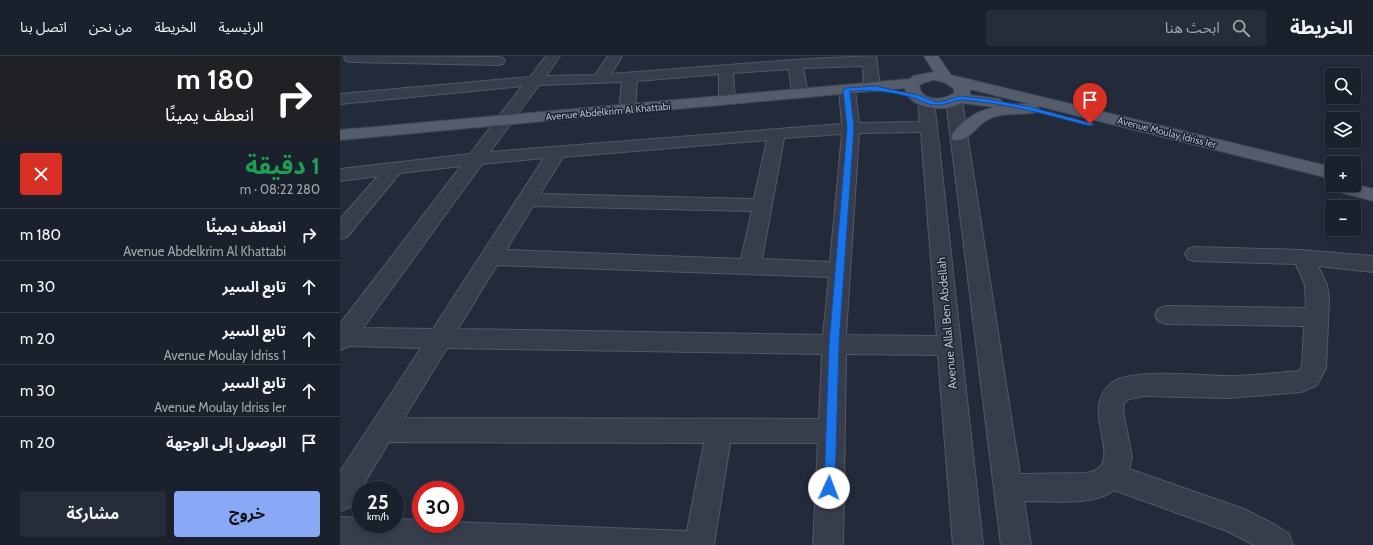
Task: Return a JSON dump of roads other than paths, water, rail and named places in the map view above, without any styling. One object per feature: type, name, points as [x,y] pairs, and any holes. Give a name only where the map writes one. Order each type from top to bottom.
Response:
[{"type":"main road","points":[[931,56],[950,79],[959,84],[963,91],[957,100]]},
{"type":"main road","points":[[931,56],[919,90],[945,103],[957,100],[1003,103],[1031,109]]},
{"type":"main road","name":"Avenue Moulay Idriss Ier","points":[[919,90],[933,76],[950,79],[1325,171]]},
{"type":"main road","name":"Avenue Abdelkrim Al Khattabi","points":[[340,135],[506,119],[846,90],[874,88],[919,90]]},
{"type":"main road","points":[[959,136],[972,121],[984,114],[1008,109],[1031,109]]},
{"type":"main road","name":"Avenue Moulay Idriss Ier","points":[[1031,109],[1325,183]]},
{"type":"main road","points":[[1361,180],[1373,183]]},
{"type":"main road","name":"Avenue Moulay Idriss Ier","points":[[1361,192],[1373,195]]},
{"type":"street","points":[[342,339],[553,56]]},
{"type":"street","points":[[600,79],[615,56]]},
{"type":"street","points":[[476,87],[499,58]]},
{"type":"street","points":[[348,60],[499,58]]},
{"type":"street","points":[[340,99],[533,81],[630,77],[659,68],[726,69],[804,61],[870,58],[874,88]]},
{"type":"street","points":[[800,94],[804,61]]},
{"type":"street","points":[[726,69],[727,101]]},
{"type":"street","points":[[626,109],[630,77]]},
{"type":"street","points":[[828,545],[834,344],[851,128],[846,90]]},
{"type":"street","name":"Avenue Allal Ben Abdellah","points":[[919,90],[928,127],[968,545]]},
{"type":"street","points":[[957,100],[959,136],[975,264],[1016,545]]},
{"type":"street","points":[[340,175],[393,170],[475,159],[777,134],[851,128],[928,127]]},
{"type":"street","points":[[750,266],[777,134]]},
{"type":"street","points":[[340,497],[557,152]]},
{"type":"street","points":[[340,232],[393,170]]},
{"type":"street","points":[[528,200],[763,205]]},
{"type":"street","points":[[1195,254],[1302,257],[1373,264]]},
{"type":"street","points":[[490,257],[839,270]]},
{"type":"street","points":[[1007,488],[1085,486],[1100,484],[1112,476],[1118,467],[1120,456],[1109,408],[1111,401],[1119,392],[1133,386],[1228,387],[1300,381],[1308,378],[1314,368],[1318,300],[1315,278],[1302,257]]},
{"type":"street","points":[[1166,315],[1316,317]]},
{"type":"street","points":[[342,339],[949,346]]},
{"type":"street","points":[[381,430],[719,432],[831,431]]},
{"type":"street","points":[[699,545],[719,432]]},
{"type":"street","points":[[1112,476],[1234,519],[1264,534],[1278,545]]},
{"type":"street","points":[[340,532],[685,545]]}]
